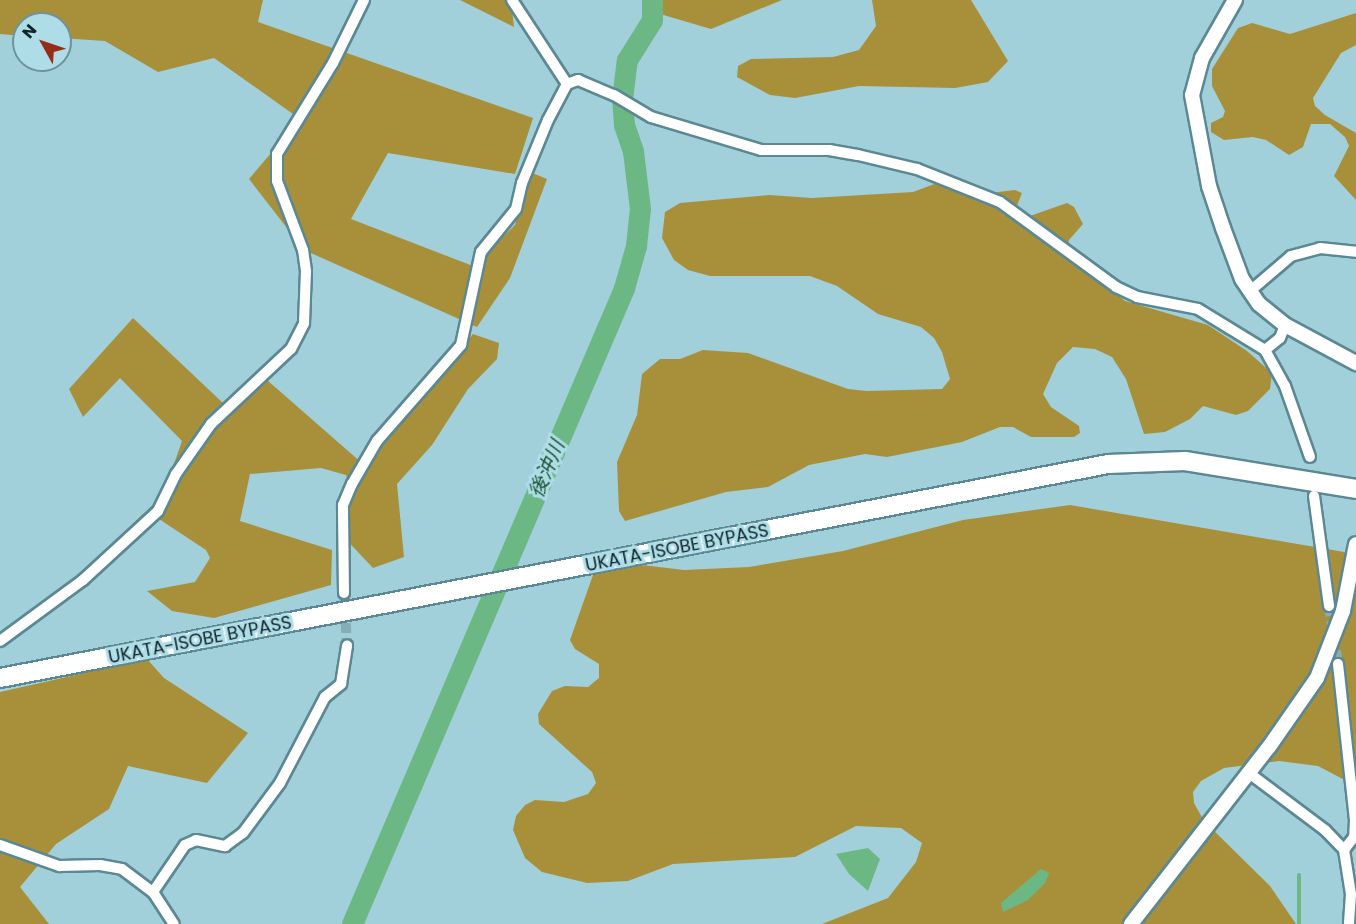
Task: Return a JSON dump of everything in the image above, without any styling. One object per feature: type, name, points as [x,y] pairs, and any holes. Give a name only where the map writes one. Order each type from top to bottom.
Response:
[{"type":"highway","name":"UKATA-ISOBE BYPASS","points":[[0,678],[465,591],[1108,464],[1185,461],[1356,489]]},
{"type":"street","points":[[0,641],[83,580],[158,511],[176,474],[211,424],[291,349],[304,323],[306,272],[303,250],[277,181],[277,154],[333,63],[364,0]]},
{"type":"street","points":[[512,0],[567,84]]},
{"type":"street","points":[[1235,0],[1202,58],[1192,95],[1209,186],[1249,291],[1285,325],[1356,363]]},
{"type":"street","points":[[344,593],[343,505],[352,484],[377,441],[461,345],[481,252],[516,209],[522,183],[567,84],[578,80],[589,82],[651,117],[761,150],[829,150],[858,155],[960,184],[1017,212],[1116,287],[1137,297],[1198,309],[1265,350],[1285,386],[1310,457]]},
{"type":"street","points":[[1249,291],[1292,256],[1320,248],[1356,252]]},
{"type":"street","points":[[1265,350],[1280,338],[1285,325]]},
{"type":"street","points":[[1314,496],[1329,606]]},
{"type":"street","points":[[1131,924],[1249,773],[1317,678],[1343,611],[1356,544]]},
{"type":"street","points":[[153,892],[185,845],[196,840],[225,846],[243,833],[280,783],[325,697],[341,684],[347,645]]},
{"type":"street","points":[[1338,664],[1355,820],[1354,837],[1344,850]]},
{"type":"street","points":[[1249,773],[1325,830],[1344,850],[1351,894],[1349,924]]},
{"type":"street","points":[[0,844],[59,866],[100,865],[122,869],[153,892],[174,924]]},
{"type":"shaded area","points":[[0,0],[263,0],[258,22],[533,118],[515,174],[388,153],[351,219],[473,266],[515,225],[530,172],[547,179],[510,278],[477,327],[304,250],[249,179],[300,119],[214,58],[158,72],[105,41],[72,39],[72,12],[12,12],[12,35],[0,34]]},
{"type":"shaded area","points":[[460,0],[511,0],[514,27]]},
{"type":"shaded area","points":[[661,0],[782,0],[711,29],[660,14]]},
{"type":"shaded area","points":[[872,0],[971,0],[1008,61],[988,82],[955,88],[859,86],[795,98],[770,95],[737,77],[738,66],[751,59],[833,57],[859,50],[876,26]]},
{"type":"shaded area","points":[[1356,13],[1356,45],[1341,53],[1313,98],[1315,106],[1325,115],[1356,133],[1356,200],[1334,176],[1349,146],[1345,137],[1330,124],[1311,124],[1303,147],[1289,155],[1266,140],[1253,137],[1224,140],[1211,132],[1211,123],[1223,117],[1225,111],[1212,86],[1212,69],[1238,28],[1252,23],[1290,34]]},
{"type":"shaded area","points":[[937,183],[990,193],[1015,190],[1022,193],[1016,208],[1027,217],[1067,203],[1074,207],[1083,224],[1069,240],[1066,253],[1125,301],[1208,325],[1247,351],[1272,373],[1270,389],[1248,411],[1236,415],[1203,406],[1190,419],[1165,432],[1144,434],[1126,379],[1112,357],[1095,349],[1073,347],[1057,363],[1043,394],[1051,407],[1079,426],[1080,433],[1074,437],[1031,437],[1013,427],[1000,427],[962,442],[887,457],[865,454],[809,465],[768,487],[726,492],[625,521],[619,511],[617,462],[637,415],[642,374],[660,359],[680,359],[703,350],[748,353],[848,389],[867,391],[942,389],[950,379],[942,352],[934,338],[921,327],[878,314],[837,286],[810,276],[710,276],[688,270],[674,260],[662,238],[665,212],[680,203],[769,195],[812,198],[913,192]]},
{"type":"shaded area","points":[[133,318],[224,404],[267,380],[363,464],[473,334],[499,343],[497,359],[468,389],[432,445],[397,484],[404,557],[373,568],[340,533],[339,522],[352,499],[346,475],[321,468],[250,474],[240,521],[332,550],[331,585],[214,618],[172,611],[147,591],[195,582],[210,558],[206,550],[159,519],[125,544],[118,538],[163,495],[182,441],[120,378],[83,417],[69,389]]},
{"type":"shaded area","points":[[1070,505],[1350,553],[1356,560],[1356,786],[1318,766],[1279,761],[1224,768],[1201,781],[1193,792],[1194,803],[1204,821],[1270,886],[1296,924],[822,924],[888,898],[916,862],[922,843],[901,828],[856,826],[795,857],[673,864],[628,881],[587,883],[542,872],[525,858],[513,830],[516,816],[525,805],[535,800],[564,802],[588,794],[596,783],[592,772],[539,724],[538,714],[552,691],[565,686],[588,687],[599,678],[599,664],[575,649],[570,640],[593,575],[609,561],[684,570],[749,567],[843,551],[963,520]]},
{"type":"shaded area","points":[[147,659],[164,678],[248,733],[207,783],[128,766],[109,809],[56,844],[20,887],[49,924],[0,924],[0,692]]},
{"type":"shaded area","points":[[868,848],[880,859],[868,891],[849,874],[836,854]]},
{"type":"shaded area","points":[[1041,869],[1049,873],[1045,883],[1028,900],[1003,912],[1001,903]]},
{"type":"waterway","name":"後沖川","points":[[352,924],[624,288],[636,246],[640,209],[633,151],[624,125],[622,99],[627,60],[652,20],[652,0]]},
{"type":"waterway","points":[[1299,875],[1299,924]]},
{"type":"tunnel","points":[[344,593],[347,645]]},
{"type":"tunnel","points":[[1329,606],[1338,664]]}]
